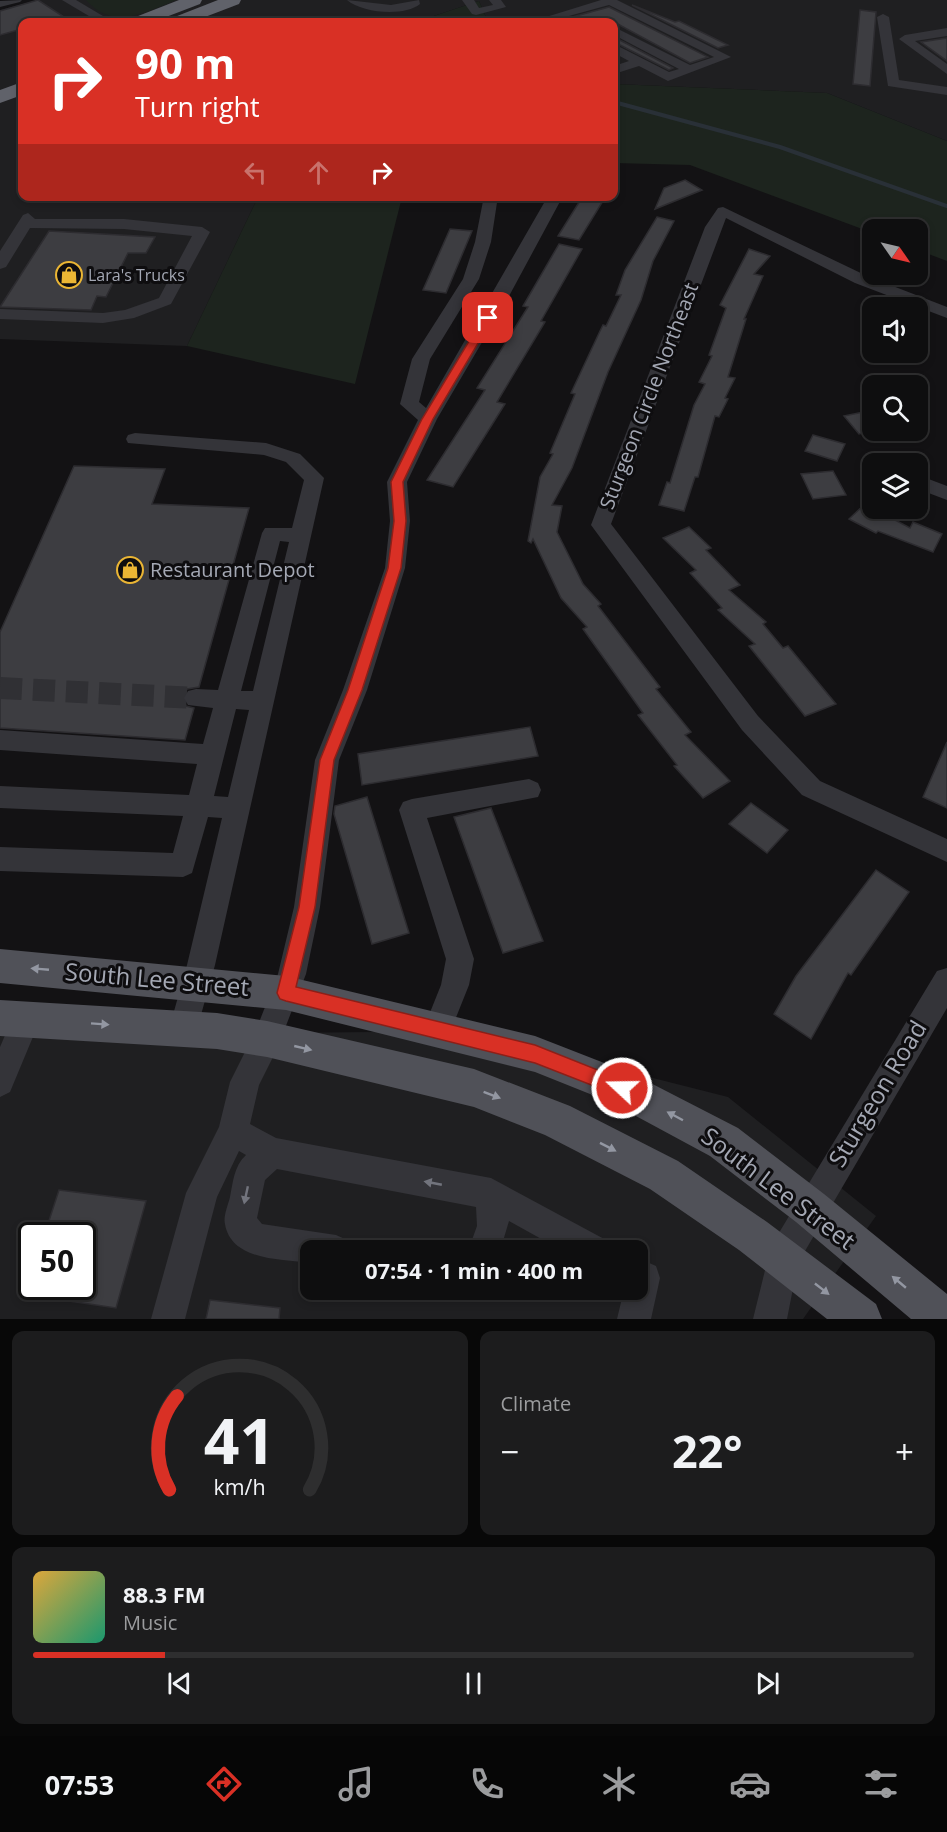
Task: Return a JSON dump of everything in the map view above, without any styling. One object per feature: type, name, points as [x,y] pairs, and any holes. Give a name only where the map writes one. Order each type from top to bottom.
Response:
[{"type":"highway","points":[[149,18],[194,0]]},
{"type":"highway","points":[[188,18],[233,0]]},
{"type":"highway","points":[[0,81],[18,73]]},
{"type":"highway","points":[[0,97],[18,90]]},
{"type":"main road","name":"South Lee Street","points":[[0,966],[286,993],[535,1054],[622,1088],[724,1142],[810,1208],[944,1319]]},
{"type":"main road","points":[[13,1019],[218,1031],[267,1039],[474,1088],[556,1120],[664,1175],[783,1258],[861,1319]]},
{"type":"street","points":[[0,4],[16,0]]},
{"type":"street","points":[[68,0],[100,18]]},
{"type":"street","points":[[353,0],[371,8],[388,10],[414,4],[413,0]]},
{"type":"street","points":[[468,0],[476,12],[500,7],[495,0]]},
{"type":"street","points":[[555,16],[610,1],[725,57],[668,77],[618,50]]},
{"type":"street","points":[[574,11],[588,18]]},
{"type":"street","points":[[883,17],[893,83],[947,91]]},
{"type":"street","points":[[886,37],[905,39],[947,32]]},
{"type":"street","points":[[618,33],[690,70]]},
{"type":"street","points":[[931,34],[947,46]]},
{"type":"street","points":[[905,39],[947,70]]},
{"type":"street","points":[[618,69],[640,62]]},
{"type":"street","points":[[428,419],[409,404],[421,359],[471,279],[483,242],[490,201]]},
{"type":"street","points":[[168,1319],[202,1193],[233,1131],[245,1082],[267,1039],[286,993],[307,907],[327,760],[355,690],[395,568],[400,521],[397,482],[428,419],[500,298],[553,201]]},
{"type":"street","name":"Sturgeon Circle Northeast","points":[[947,313],[916,303],[723,212],[713,227],[601,525],[750,723],[811,788],[947,851]]},
{"type":"street","points":[[0,234],[23,226],[124,224],[202,232],[165,301],[128,314],[103,318],[0,314]]},
{"type":"street","points":[[0,264],[23,226]]},
{"type":"street","points":[[135,439],[266,449],[293,458],[314,478],[196,984],[183,1029]]},
{"type":"street","points":[[928,486],[947,493]]},
{"type":"street","points":[[0,859],[183,866],[272,534],[301,536]]},
{"type":"street","points":[[196,698],[262,701]]},
{"type":"street","points":[[0,740],[212,755]]},
{"type":"street","points":[[437,1030],[455,985],[460,959],[412,810],[529,790]]},
{"type":"street","points":[[0,797],[237,808]]},
{"type":"street","name":"Sturgeon Road","points":[[770,1319],[783,1258],[810,1208],[947,981]]},
{"type":"street","points":[[0,1082],[13,1019]]},
{"type":"street","points":[[233,1131],[272,1153],[491,1194],[575,1240]]},
{"type":"street","points":[[272,1153],[251,1172],[240,1223],[254,1239],[300,1246]]},
{"type":"street","points":[[488,1240],[493,1226],[491,1194]]},
{"type":"street","points":[[634,1319],[639,1300]]},
{"type":"shaded area","points":[[38,0],[947,0],[947,141],[827,93],[618,84],[618,18],[486,18],[479,1],[428,18],[18,18],[18,201],[256,201],[187,346],[0,339],[0,10]]},
{"type":"shaded area","points":[[86,0],[176,0],[141,14],[118,17],[107,15]]},
{"type":"shaded area","points":[[479,1],[486,18],[428,18]]},
{"type":"shaded area","points":[[618,84],[827,93],[947,141],[947,261],[928,254],[928,219],[862,219],[862,229],[690,165],[618,163]]},
{"type":"shaded area","points":[[256,201],[401,201],[355,384],[187,346]]},
{"type":"shaded area","points":[[0,1012],[193,1034],[468,1031],[728,1097],[876,1216],[803,1319],[0,1319]]},
{"type":"building","points":[[38,0],[64,17],[18,18],[18,30],[0,35],[0,11]]},
{"type":"building","points":[[632,5],[675,22],[679,21],[728,45],[718,48]]},
{"type":"building","points":[[609,7],[708,57],[690,63],[618,24],[618,18],[569,18]]},
{"type":"building","points":[[860,10],[876,12],[870,86],[853,84]]},
{"type":"building","points":[[947,38],[947,61],[921,42]]},
{"type":"building","points":[[618,39],[673,68],[669,70],[618,44]]},
{"type":"building","points":[[685,180],[702,190],[655,209],[664,188]]},
{"type":"building","points":[[580,201],[603,201],[579,240],[558,236]]},
{"type":"building","points":[[657,217],[674,221],[653,261],[641,300],[608,372],[572,468],[552,505],[562,506],[557,532],[583,584],[601,604],[598,606],[660,687],[656,689],[691,732],[685,735],[730,781],[703,798],[674,766],[677,765],[638,715],[643,713],[583,629],[587,627],[561,598],[533,539],[531,543],[528,541],[540,477],[553,454],[550,453],[575,394],[571,393],[603,325],[606,326],[621,295],[616,295],[625,270]]},
{"type":"building","points":[[450,229],[472,231],[446,293],[423,290]]},
{"type":"building","name":"Lara's Trucks","points":[[49,231],[155,237],[146,253],[128,253],[106,297],[97,296],[91,310],[0,307]]},
{"type":"building","points":[[559,244],[582,249],[541,321],[545,322],[497,402],[505,404],[453,487],[427,480],[485,390],[477,388],[528,307],[523,306]]},
{"type":"building","points":[[749,249],[770,256],[754,274],[763,276],[744,319],[746,319],[728,377],[735,378],[725,398],[728,399],[719,417],[715,416],[698,477],[695,477],[684,511],[659,505],[667,482],[670,483],[694,405],[705,384],[699,382],[712,356],[709,355],[726,308],[720,305]]},
{"type":"building","points":[[862,412],[862,433],[859,434],[844,416]]},
{"type":"building","points":[[813,435],[845,444],[837,461],[805,451]]},
{"type":"building","name":"Restaurant Depot","points":[[74,466],[165,469],[152,504],[249,508],[199,687],[187,689],[182,697],[186,706],[194,708],[185,740],[0,728],[0,632]]},
{"type":"building","points":[[833,471],[846,495],[813,499],[801,474]]},
{"type":"building","points":[[862,507],[862,519],[893,519],[910,528],[913,522],[942,534],[933,552],[878,531],[876,533],[849,519]]},
{"type":"building","points":[[689,527],[711,548],[706,550],[740,585],[729,590],[766,622],[763,624],[783,648],[788,646],[836,704],[805,716],[749,646],[755,644],[718,610],[722,608],[690,573],[696,570],[663,538]]},
{"type":"building","points":[[530,727],[538,756],[362,785],[358,754]]},
{"type":"building","points":[[947,742],[947,808],[923,797]]},
{"type":"building","points":[[367,797],[409,933],[372,944],[334,814],[335,806]]},
{"type":"building","points":[[751,803],[788,830],[767,853],[729,824]]},
{"type":"building","points":[[491,808],[543,941],[503,953],[454,817]]},
{"type":"building","points":[[876,870],[909,892],[851,975],[848,973],[811,1039],[774,1014],[796,976]]},
{"type":"building","points":[[59,1190],[146,1201],[116,1308],[62,1300],[96,1300],[96,1222],[49,1222]]},
{"type":"building","points":[[210,1300],[280,1308],[279,1319],[206,1319]]},
{"type":"waterway","points":[[618,103],[780,147],[947,206]]},
{"type":"tunnel","points":[[0,688],[196,698]]},
{"type":"place","name":"Lara's Trucks","points":[[69,275]]},
{"type":"place","name":"Restaurant Depot","points":[[130,570]]},
{"type":"route","points":[[488,318],[428,419],[397,482],[400,521],[395,568],[355,690],[327,760],[307,907],[286,993],[535,1054],[622,1088]]}]
